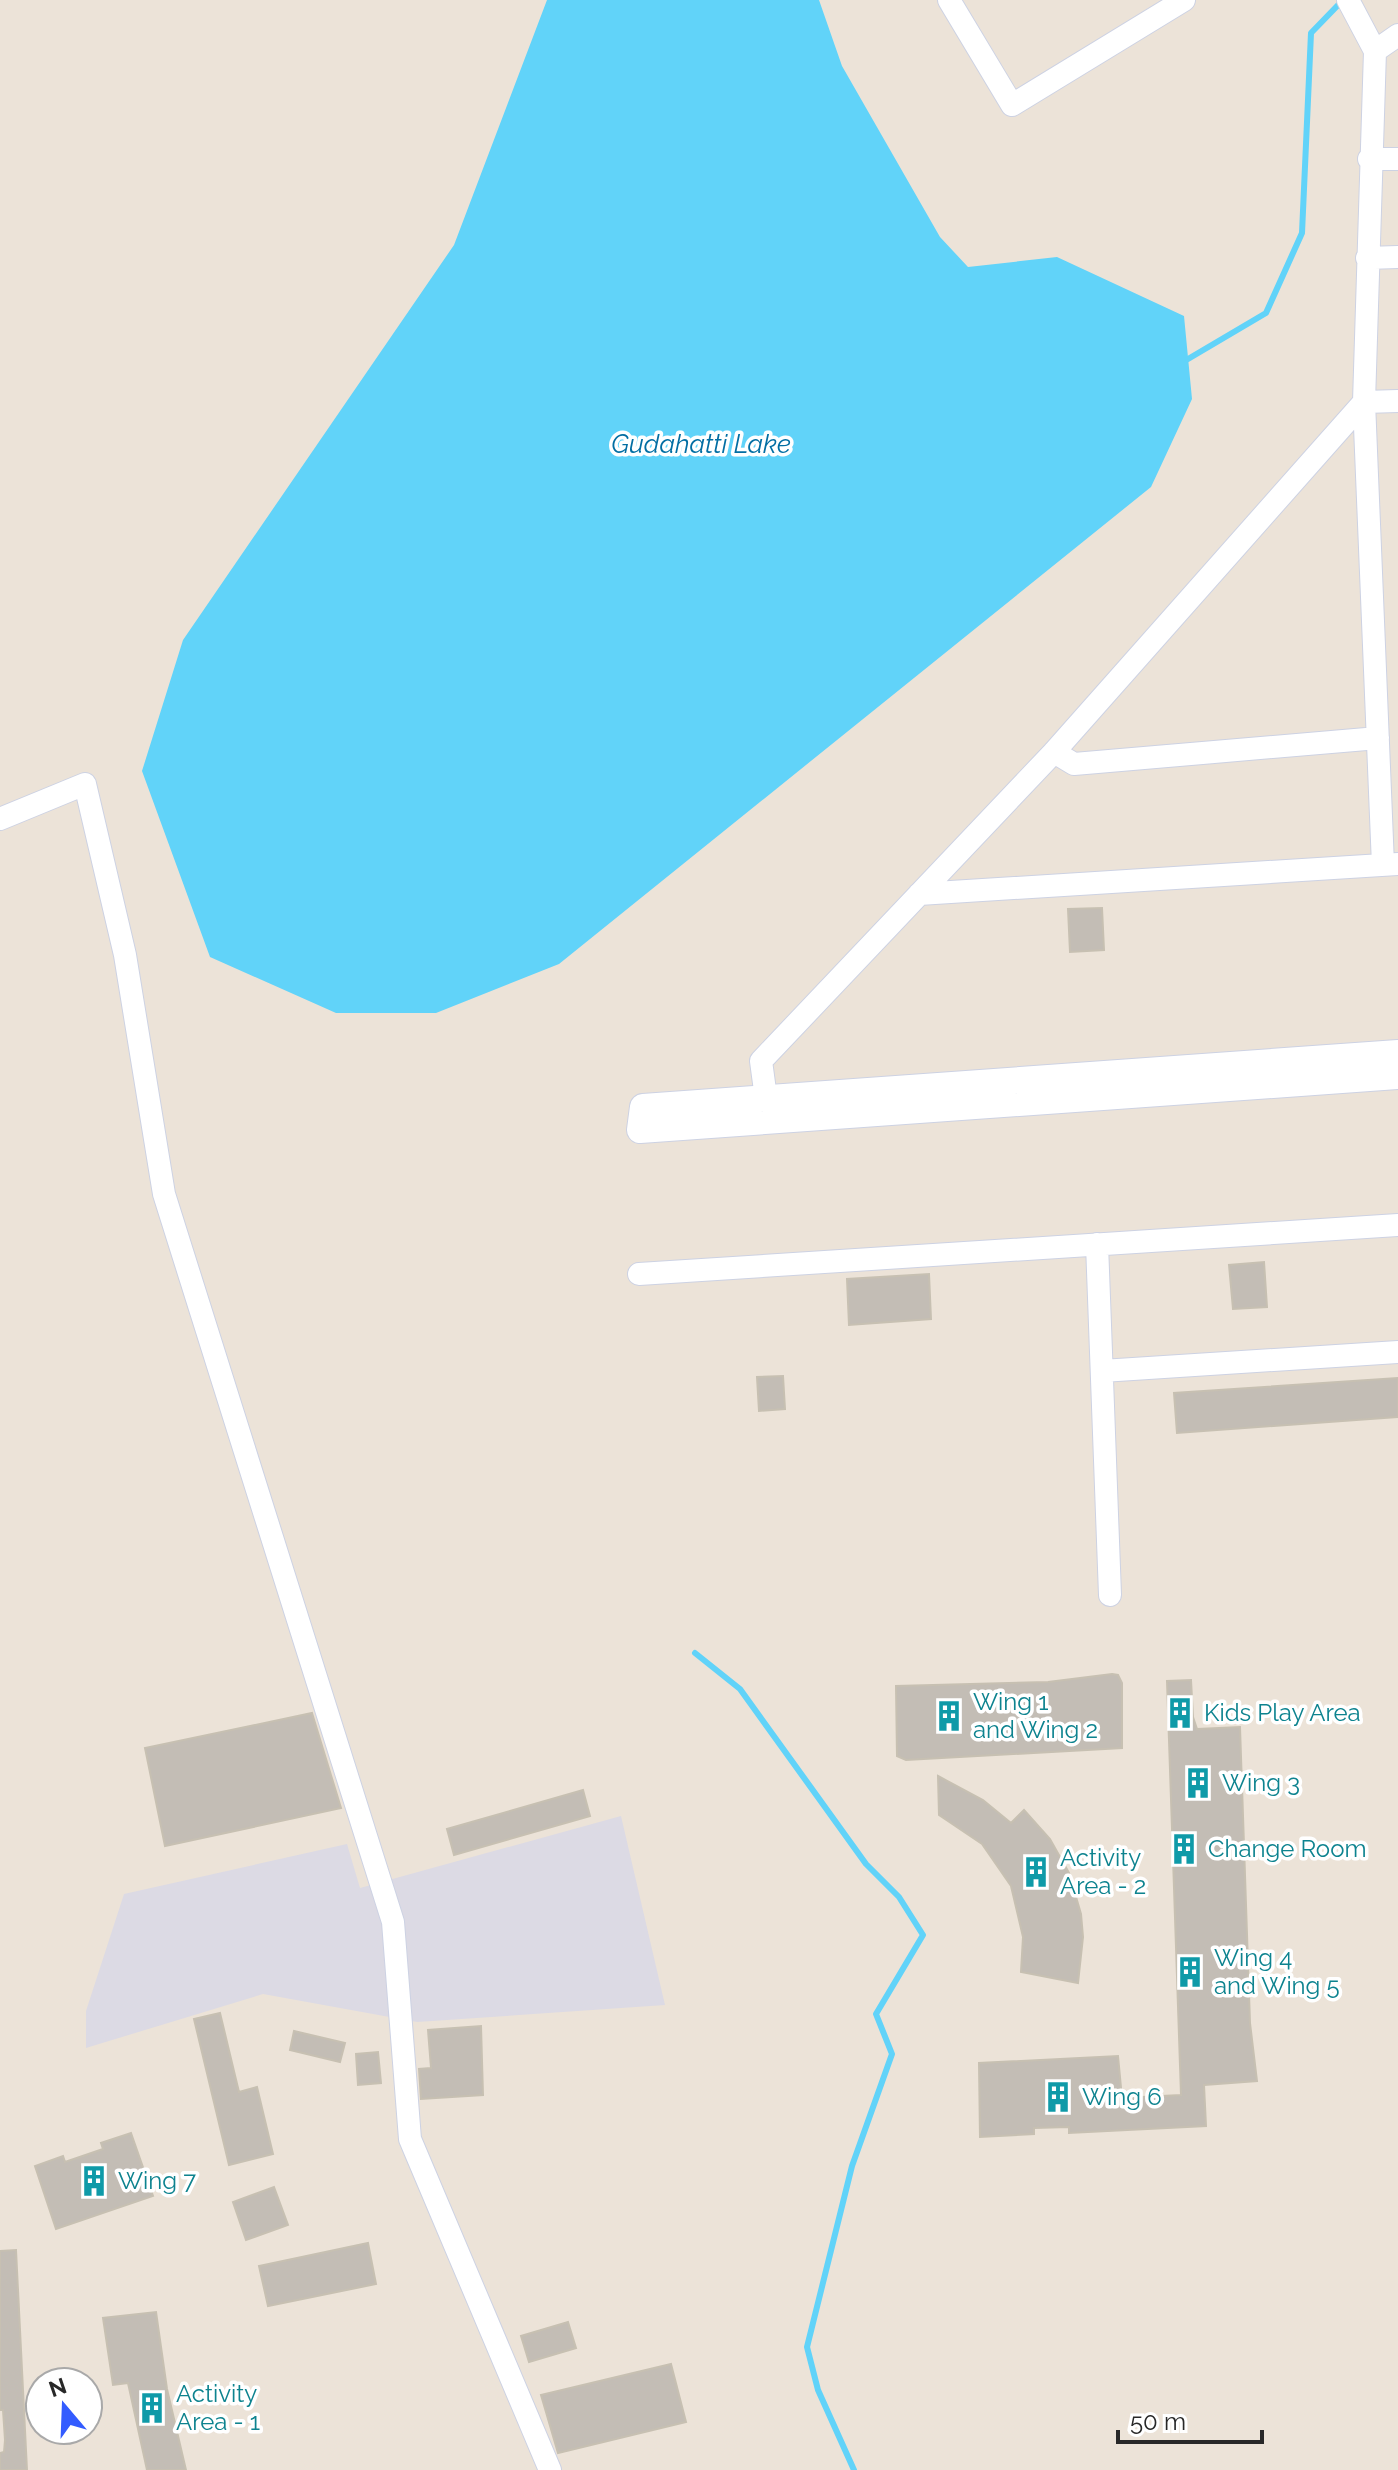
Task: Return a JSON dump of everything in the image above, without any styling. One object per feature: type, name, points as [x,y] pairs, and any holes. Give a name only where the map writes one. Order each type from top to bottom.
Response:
[{"type":"street","points":[[949,0],[1012,105],[1184,0]]},
{"type":"street","points":[[919,894],[1390,865],[1378,738],[1364,402],[1369,159],[1375,51],[1348,0]]},
{"type":"street","points":[[1375,51],[1398,35]]},
{"type":"street","points":[[1369,159],[1398,159]]},
{"type":"street","points":[[1367,258],[1398,257]]},
{"type":"street","points":[[766,1098],[761,1061],[1054,752],[1364,402],[1398,401]]},
{"type":"street","points":[[1054,752],[1074,764],[1378,738]]},
{"type":"street","points":[[0,819],[85,784],[125,955],[164,1194],[393,1922],[410,2139],[550,2470]]},
{"type":"street","points":[[1398,1053],[643,1107],[640,1130],[1398,1076]]},
{"type":"street","points":[[639,1274],[1398,1225]]},
{"type":"street","points":[[1097,1244],[1110,1595]]},
{"type":"street","points":[[1102,1371],[1398,1352]]},
{"type":"shaded area","points":[[621,1816],[665,2005],[417,2022],[263,1994],[86,2048],[86,2011],[124,1894],[347,1844],[360,1888]]},
{"type":"water","name":"Gudahatti Lake","points":[[547,0],[819,0],[842,66],[940,237],[968,267],[1057,257],[1184,316],[1192,399],[1151,487],[559,964],[436,1013],[336,1013],[210,957],[142,771],[183,640],[454,245]]},
{"type":"building","points":[[1102,908],[1104,950],[1070,952],[1068,909]]},
{"type":"building","points":[[1264,1262],[1267,1307],[1233,1309],[1229,1265]]},
{"type":"building","points":[[929,1274],[931,1319],[849,1325],[847,1279]]},
{"type":"building","points":[[783,1376],[785,1409],[759,1411],[757,1377]]},
{"type":"building","points":[[1398,1378],[1398,1417],[1177,1433],[1174,1393]]},
{"type":"building","name":"Wing 1 and Wing 2","points":[[1118,1675],[1122,1683],[1122,1748],[906,1760],[897,1756],[896,1686],[1048,1682]]},
{"type":"building","points":[[1191,1680],[1193,1717],[1197,1729],[1240,1727],[1250,2023],[1257,2081],[1204,2085],[1206,2126],[1069,2133],[1069,2127],[1034,2128],[1034,2134],[980,2137],[979,2063],[1118,2056],[1122,2098],[1181,2095],[1167,1681]]},
{"type":"building","points":[[312,1713],[341,1808],[165,1846],[145,1748]]},
{"type":"building","name":"Activity Area - 2","points":[[938,1776],[983,1800],[1011,1823],[1024,1810],[1050,1839],[1069,1873],[1081,1914],[1083,1937],[1078,1983],[1021,1972],[1023,1937],[1011,1886],[982,1844],[939,1815]]},
{"type":"building","points":[[583,1790],[590,1816],[454,1855],[447,1829]]},
{"type":"building","points":[[220,2013],[239,2092],[257,2087],[273,2154],[229,2165],[194,2019]]},
{"type":"building","points":[[481,2026],[483,2095],[421,2099],[419,2069],[431,2068],[428,2030]]},
{"type":"building","points":[[294,2031],[345,2043],[340,2062],[290,2050]]},
{"type":"building","points":[[378,2052],[381,2083],[358,2085],[356,2054]]},
{"type":"building","name":"Wing 7","points":[[131,2133],[153,2196],[56,2229],[35,2166],[63,2156],[65,2162],[103,2149],[101,2143]]},
{"type":"building","points":[[274,2187],[288,2225],[246,2240],[233,2202]]},
{"type":"building","points":[[368,2243],[376,2284],[268,2306],[259,2266]]},
{"type":"building","points":[[16,2250],[27,2470],[0,2470],[0,2453],[4,2452],[5,2440],[3,2410],[0,2410],[0,2251]]},
{"type":"building","name":"Activity Area - 1","points":[[156,2312],[167,2389],[186,2470],[147,2470],[128,2383],[113,2385],[103,2318]]},
{"type":"building","points":[[568,2322],[576,2348],[529,2362],[521,2336]]},
{"type":"building","points":[[671,2364],[686,2422],[558,2453],[541,2395]]},
{"type":"waterway","points":[[1188,359],[1266,313],[1302,233],[1311,33],[1343,0]]},
{"type":"waterway","points":[[695,1653],[740,1689],[866,1864],[899,1897],[923,1935],[876,2014],[892,2054],[852,2166],[807,2347],[818,2390],[854,2470]]},
{"type":"place","name":"Kids Play Area","points":[[1180,1713]]},
{"type":"place","name":"Wing 1 and Wing 2","points":[[949,1716]]},
{"type":"place","name":"Wing 3","points":[[1198,1783]]},
{"type":"place","name":"Change Room","points":[[1184,1849]]},
{"type":"place","name":"Activity Area - 2","points":[[1036,1872]]},
{"type":"place","name":"Wing 4 and Wing 5","points":[[1190,1972]]},
{"type":"place","name":"Wing 6","points":[[1058,2097]]},
{"type":"place","name":"Wing 7","points":[[94,2181]]},
{"type":"place","name":"Activity Area - 1","points":[[152,2408]]}]
